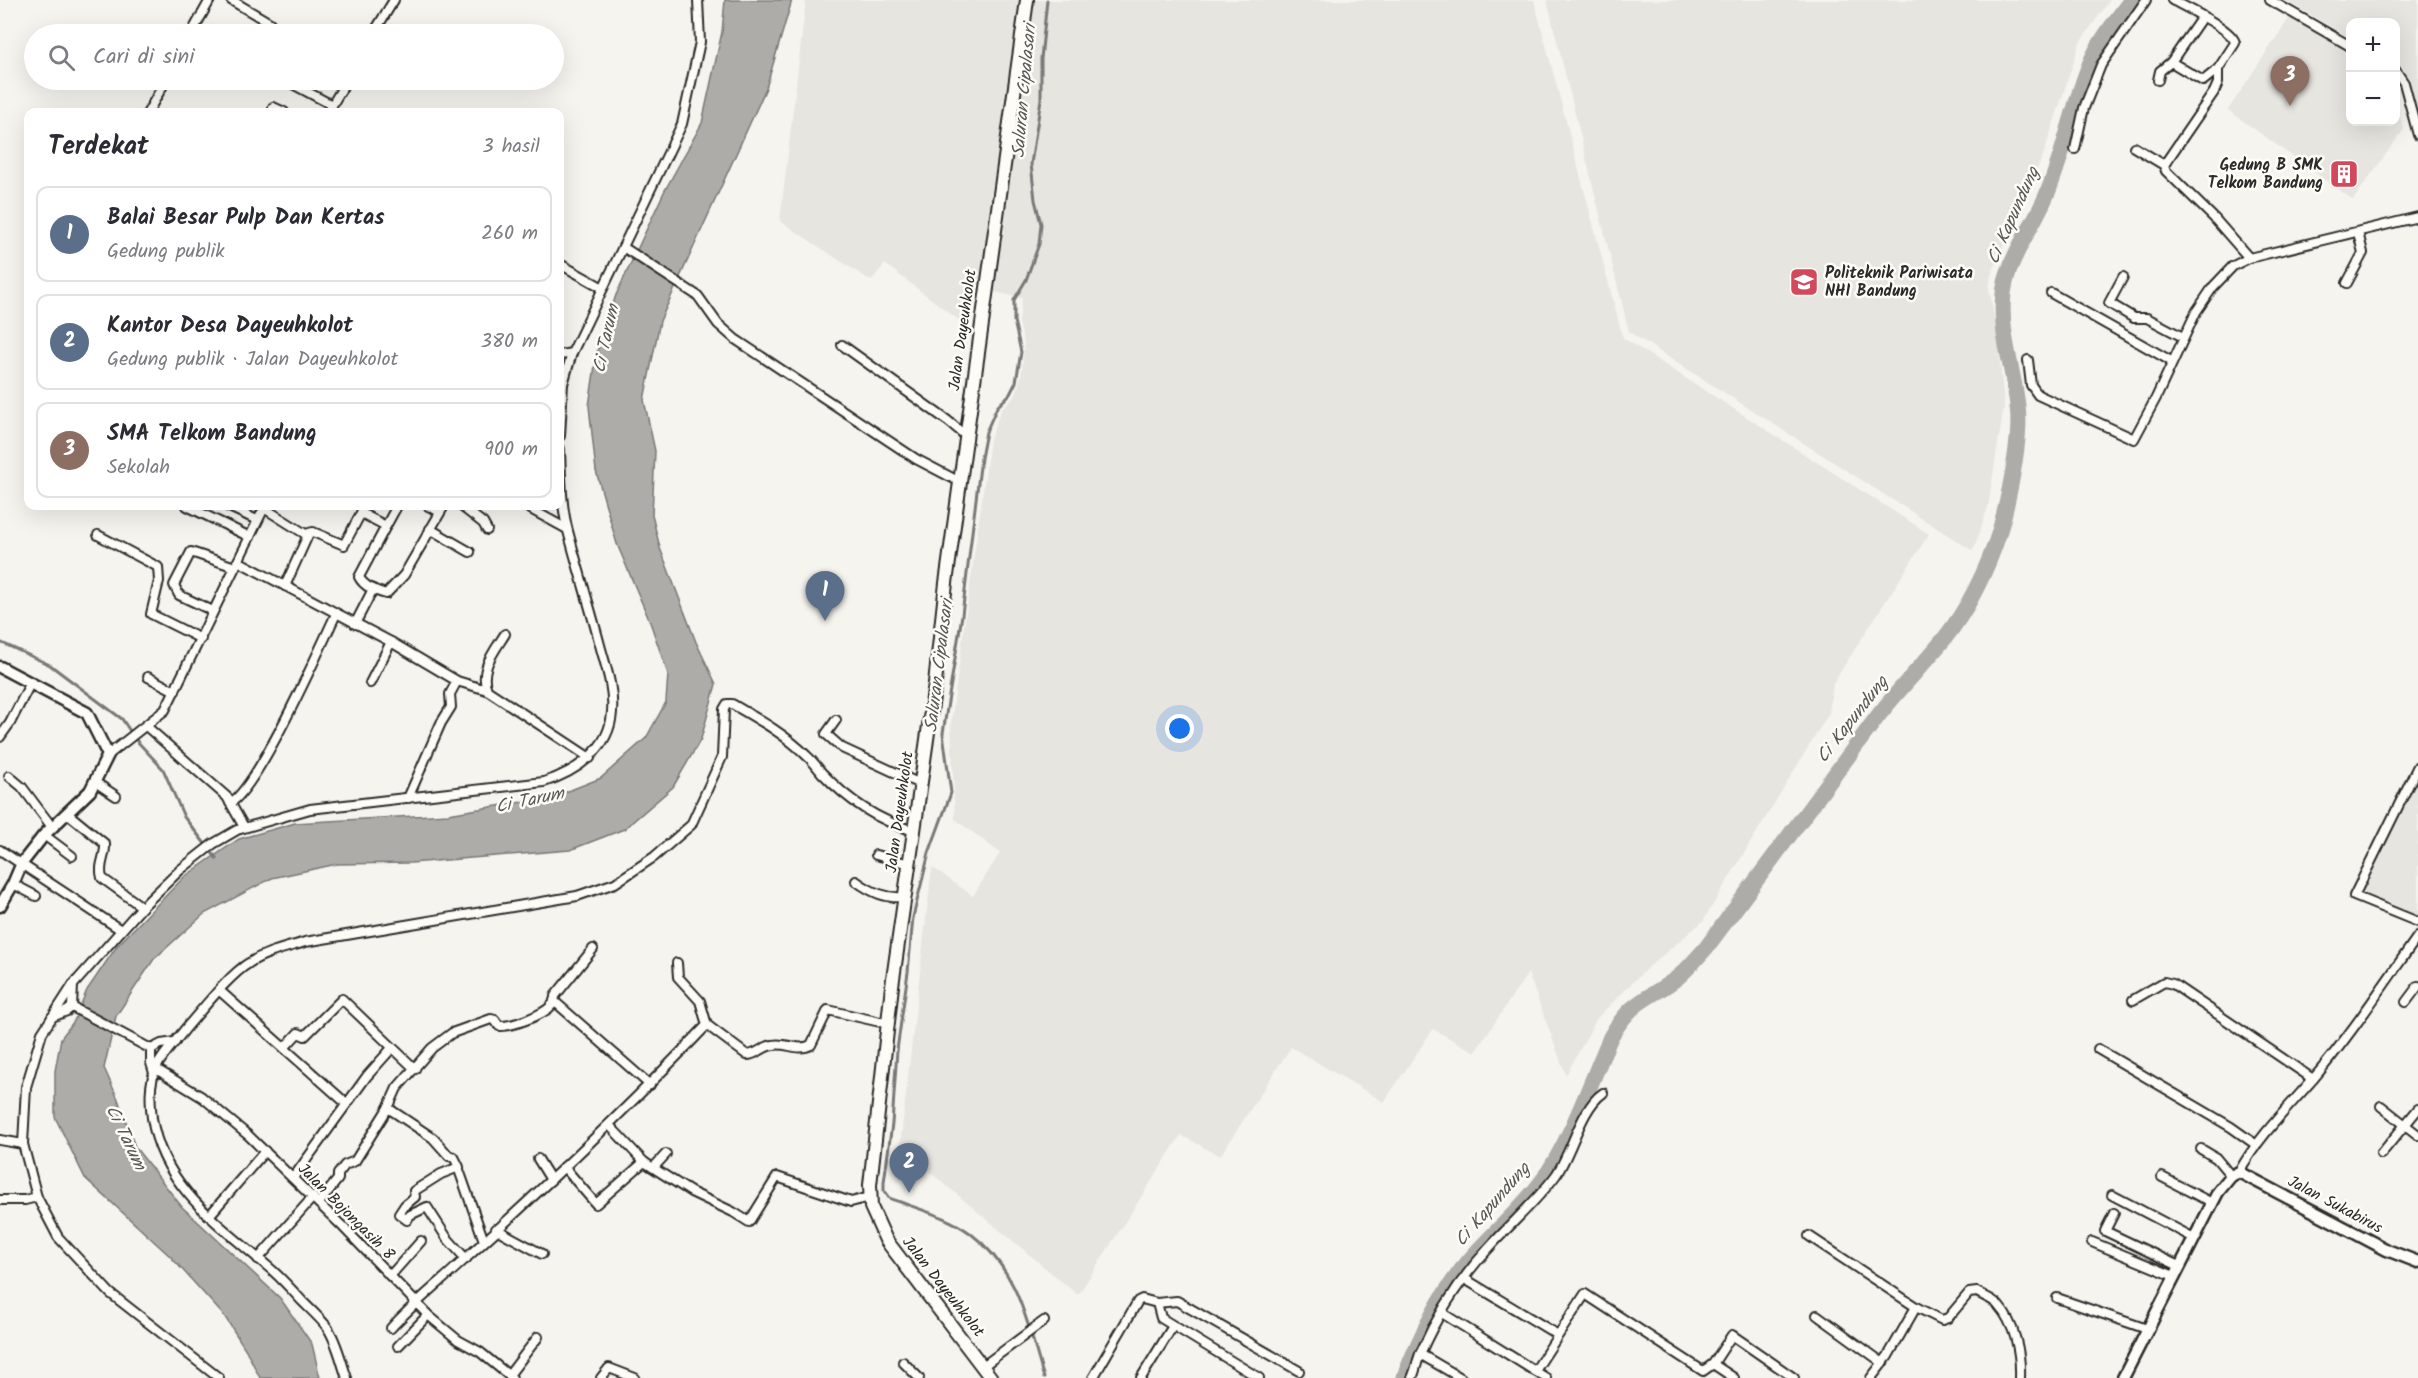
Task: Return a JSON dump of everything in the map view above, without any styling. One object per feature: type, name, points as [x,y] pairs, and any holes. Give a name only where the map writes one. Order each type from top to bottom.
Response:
[{"type":"main road","name":"Jalan Dayeuhkolot","points":[[991,1378],[886,1240],[871,1207],[870,1197],[871,1163],[905,897],[1027,0]]},
{"type":"street","points":[[198,24],[210,0]]},
{"type":"street","points":[[231,0],[270,23]]},
{"type":"street","points":[[379,24],[394,0]]},
{"type":"street","points":[[564,381],[572,353],[682,124],[700,42],[698,0]]},
{"type":"street","points":[[2075,149],[2084,108],[2102,65],[2146,0]]},
{"type":"street","points":[[2171,62],[2199,81],[2203,81],[2218,69],[2235,44],[2235,39],[2222,28],[2181,2],[2172,0]]},
{"type":"street","points":[[2270,0],[2346,43]]},
{"type":"street","points":[[2158,80],[2160,72],[2171,62],[2202,17]]},
{"type":"street","points":[[2164,165],[2209,102],[2218,83],[2218,69]]},
{"type":"street","points":[[2397,72],[2404,83],[2418,135]]},
{"type":"street","points":[[150,108],[160,90]]},
{"type":"street","points":[[301,90],[328,108]]},
{"type":"street","points":[[331,108],[341,90]]},
{"type":"street","points":[[2134,147],[2164,165],[2166,171],[2214,218],[2250,258]]},
{"type":"street","points":[[2028,360],[2031,385],[2037,395],[2134,439],[2196,312],[2213,287],[2233,266],[2250,258],[2418,217]]},
{"type":"street","points":[[2347,283],[2363,253],[2358,232]]},
{"type":"street","points":[[623,247],[704,302],[723,330],[741,343],[916,459],[960,482]]},
{"type":"street","points":[[564,266],[603,288]]},
{"type":"street","points":[[2123,277],[2109,303],[2134,318],[2147,318],[2183,337]]},
{"type":"street","points":[[2051,292],[2171,361]]},
{"type":"street","points":[[842,345],[966,436]]},
{"type":"street","points":[[564,354],[572,353]]},
{"type":"street","points":[[219,1378],[116,1299],[58,1237],[37,1197],[23,1144],[28,1074],[42,1033],[73,986],[86,974],[142,907],[180,870],[209,847],[244,827],[310,809],[544,782],[564,776],[590,758],[605,737],[609,726],[612,712],[610,682],[567,529],[564,495]]},
{"type":"street","points":[[195,510],[249,537]]},
{"type":"street","points":[[236,510],[257,520]]},
{"type":"street","points":[[0,906],[22,863],[44,835],[90,791],[108,755],[165,710],[263,510]]},
{"type":"street","points":[[270,510],[307,535]]},
{"type":"street","points":[[285,586],[307,535],[312,532],[344,545],[362,510]]},
{"type":"street","points":[[364,510],[386,526]]},
{"type":"street","points":[[395,510],[359,576],[360,581],[373,590],[386,594],[399,581],[441,510]]},
{"type":"street","points":[[466,510],[483,523],[487,530]]},
{"type":"street","points":[[532,510],[567,529]]},
{"type":"street","points":[[430,529],[470,552]]},
{"type":"street","points":[[98,535],[158,567],[159,581],[151,614],[201,639]]},
{"type":"street","points":[[213,611],[179,595],[174,585],[191,552],[237,564],[285,586],[391,642],[457,681],[487,690],[590,758]]},
{"type":"street","points":[[355,624],[373,590]]},
{"type":"street","points":[[230,803],[243,793],[261,763],[336,614]]},
{"type":"street","points":[[487,690],[484,681],[485,670],[505,634]]},
{"type":"street","points":[[370,683],[391,642]]},
{"type":"street","points":[[0,668],[87,713],[108,755]]},
{"type":"street","points":[[148,677],[175,691]]},
{"type":"street","points":[[408,798],[441,723],[451,707],[450,694],[457,681]]},
{"type":"street","points":[[0,737],[10,723],[30,684]]},
{"type":"street","points":[[347,1378],[326,1326],[274,1272],[188,1196],[171,1170],[159,1145],[150,1104],[151,1084],[155,1071],[175,1042],[248,963],[266,954],[295,945],[577,896],[615,883],[654,857],[691,825],[721,763],[724,709],[730,703],[779,732],[808,756],[843,793],[866,811],[889,823],[914,831]]},
{"type":"street","points":[[836,720],[826,734],[842,748],[920,784]]},
{"type":"street","points":[[146,726],[227,797],[244,827]]},
{"type":"street","points":[[2418,766],[2354,896],[2418,922]]},
{"type":"street","points":[[9,776],[22,787],[52,827]]},
{"type":"street","points":[[95,782],[116,796]]},
{"type":"street","points":[[68,813],[105,844],[100,864],[102,878],[142,907]]},
{"type":"street","points":[[44,835],[72,856]]},
{"type":"street","points":[[0,850],[121,930]]},
{"type":"street","points":[[876,855],[910,864]]},
{"type":"street","points":[[856,881],[874,892],[892,898],[905,897]]},
{"type":"street","points":[[13,884],[36,896]]},
{"type":"street","points":[[2123,1378],[2218,1191],[2235,1174],[2255,1144],[2313,1079],[2353,1029],[2418,936]]},
{"type":"street","points":[[258,1259],[338,1179],[338,1174],[345,1165],[355,1161],[388,1108],[397,1088],[432,1048],[452,1033],[491,1019],[495,1020],[499,1026],[508,1026],[529,1019],[549,1008],[555,996],[592,950]]},
{"type":"street","points":[[677,963],[678,977],[700,1001],[706,1025],[750,1056],[774,1045],[802,1048],[811,1045],[828,1010],[889,1024]]},
{"type":"street","points":[[2133,1000],[2164,982],[2174,984],[2313,1079]]},
{"type":"street","points":[[52,1017],[72,1007],[73,986]]},
{"type":"street","points":[[2406,1002],[2418,986]]},
{"type":"street","points":[[220,991],[347,1104]]},
{"type":"street","points":[[284,1048],[298,1033],[305,1036],[342,999],[414,1069]]},
{"type":"street","points":[[554,1001],[650,1085]]},
{"type":"street","points":[[72,1007],[151,1049],[175,1042]]},
{"type":"street","points":[[391,1328],[416,1302],[609,1125],[706,1025]]},
{"type":"street","points":[[293,1178],[347,1104],[392,1048]]},
{"type":"street","points":[[151,1049],[151,1063],[155,1071]]},
{"type":"street","points":[[2098,1049],[2231,1127],[2255,1144]]},
{"type":"street","name":"Jalan Bojongasih 8","points":[[155,1071],[202,1097],[265,1151],[428,1315],[458,1340],[480,1352],[507,1376]]},
{"type":"street","points":[[1412,1378],[1420,1354],[1442,1313],[1486,1250],[1545,1190],[1557,1173],[1588,1112],[1603,1093]]},
{"type":"street","points":[[2381,1106],[2418,1135]]},
{"type":"street","points":[[388,1108],[434,1138],[449,1156],[454,1157],[484,1241]]},
{"type":"street","points":[[2381,1154],[2418,1109]]},
{"type":"street","points":[[609,1125],[644,1162],[691,1192],[749,1222],[777,1177],[851,1202],[870,1197]]},
{"type":"street","points":[[0,1140],[23,1144]]},
{"type":"street","points":[[2201,1149],[2235,1174]]},
{"type":"street","points":[[208,1216],[265,1151]]},
{"type":"street","points":[[654,1167],[666,1154]]},
{"type":"street","points":[[538,1159],[551,1180]]},
{"type":"street","points":[[564,1167],[596,1204],[644,1162]]},
{"type":"street","points":[[458,1167],[441,1174],[414,1191],[415,1197],[398,1213],[406,1220],[417,1211],[428,1207],[447,1238],[466,1258]]},
{"type":"street","name":"Jalan Sukabirus","points":[[2235,1174],[2387,1250],[2418,1262]]},
{"type":"street","points":[[2162,1177],[2212,1203]]},
{"type":"street","points":[[2112,1195],[2194,1238]]},
{"type":"street","points":[[0,1200],[25,1200],[37,1197]]},
{"type":"street","points":[[2114,1213],[2105,1232],[2177,1271]]},
{"type":"street","points":[[496,1229],[542,1254]]},
{"type":"street","points":[[1809,1236],[1916,1307],[1942,1320],[1948,1318],[1969,1293],[1977,1292],[1997,1304],[2014,1333],[2020,1361],[2020,1378]]},
{"type":"street","points":[[390,1276],[421,1241]]},
{"type":"street","points":[[2092,1242],[2177,1271]]},
{"type":"street","points":[[1465,1279],[1558,1335]]},
{"type":"street","points":[[1535,1371],[1585,1294],[1703,1371]]},
{"type":"street","points":[[2057,1298],[2147,1329]]},
{"type":"street","points":[[1093,1378],[1138,1301],[1142,1299],[1157,1303],[1177,1301],[1299,1371]]},
{"type":"street","points":[[1157,1303],[1161,1318],[1259,1378]]},
{"type":"street","points":[[1871,1378],[1916,1307]]},
{"type":"street","points":[[1442,1313],[1546,1378]]},
{"type":"street","points":[[398,1346],[428,1315]]},
{"type":"street","points":[[1817,1315],[1882,1363]]},
{"type":"street","points":[[983,1366],[1044,1322]]},
{"type":"street","points":[[1141,1378],[1173,1326]]},
{"type":"street","points":[[1698,1378],[1713,1364],[1732,1335],[1794,1378]]},
{"type":"street","points":[[507,1376],[538,1337]]},
{"type":"street","points":[[1420,1354],[1461,1378]]},
{"type":"street","points":[[903,1362],[919,1378]]},
{"type":"street","points":[[1713,1364],[1734,1378]]},
{"type":"street","points":[[601,1378],[609,1368],[635,1378]]},
{"type":"shaded area","points":[[806,0],[1534,0],[1623,338],[1929,534],[1833,683],[1829,713],[1703,921],[1643,972],[1597,1018],[1566,1075],[1528,973],[1475,1052],[1433,1029],[1384,1102],[1291,1047],[1220,1156],[1181,1135],[1078,1295],[900,1147],[932,867],[973,896],[1000,853],[955,819],[951,723],[990,440],[1001,410],[1016,395],[1022,372],[1024,344],[1019,322],[1022,298],[969,286],[964,324],[885,264],[871,281],[780,221]]},
{"type":"shaded area","name":"Politeknik Pariwisata NHI Bandung","points":[[1547,0],[2110,0],[2080,42],[2044,153],[1991,275],[1989,289],[1998,338],[2004,406],[1988,507],[1973,551],[1629,332]]},
{"type":"shaded area","points":[[2285,0],[2418,0],[2418,123],[2400,80],[2400,18],[2346,18],[2346,36]]},
{"type":"shaded area","points":[[2290,17],[2346,52],[2346,126],[2400,126],[2400,116],[2404,129],[2353,200],[2228,110]]},
{"type":"shaded area","points":[[2418,772],[2418,918],[2358,895]]},
{"type":"water","name":"Ci Tarum","points":[[725,0],[792,0],[766,88],[660,321],[644,400],[655,451],[652,515],[660,548],[696,642],[716,684],[701,739],[673,787],[624,829],[570,850],[411,863],[337,864],[272,878],[204,914],[154,959],[116,1016],[104,1068],[135,1147],[182,1207],[280,1298],[312,1344],[320,1378],[260,1378],[225,1317],[171,1257],[85,1178],[55,1117],[55,1071],[61,1038],[74,1021],[87,990],[117,946],[184,877],[239,839],[295,823],[448,814],[553,797],[601,778],[646,738],[666,702],[668,674],[650,622],[617,544],[596,471],[589,406],[597,352],[616,295],[664,192],[702,123],[722,32]]},
{"type":"waterway","name":"Saluran Cipalasari","points":[[1044,1378],[1019,1299],[1000,1264],[987,1248],[961,1227],[941,1217],[889,1198],[884,1191],[884,1182],[913,917],[929,853],[951,793],[943,733],[962,615],[981,458],[986,432],[997,407],[1010,394],[1016,382],[1021,352],[1014,321],[1014,300],[1026,280],[1039,244],[1041,224],[1035,200],[1031,164],[1041,99],[1041,59],[1047,0]]},
{"type":"waterway","name":"Ci Kapundung","points":[[1404,1378],[1425,1329],[1452,1283],[1474,1255],[1529,1198],[1555,1161],[1611,1036],[1619,1024],[1633,1007],[1681,975],[1706,948],[1878,716],[1944,639],[1977,587],[1999,532],[2012,478],[2017,441],[2018,411],[2004,327],[2005,285],[2014,258],[2047,194],[2091,61],[2104,37],[2131,0]]},
{"type":"waterway","points":[[0,642],[50,665],[122,719],[136,740],[163,769],[184,817],[217,859]]},
{"type":"place","name":"SMA Telkom Bandung","points":[[2290,106]]},
{"type":"place","name":"Gedung B SMK Telkom Bandung","points":[[2344,174]]},
{"type":"place","name":"Politeknik Pariwisata NHI Bandung","points":[[1804,282]]},
{"type":"place","name":"Balai Besar Pulp Dan Kertas","points":[[825,621]]},
{"type":"place","name":"Kantor Desa Dayeuhkolot","points":[[909,1193]]}]
